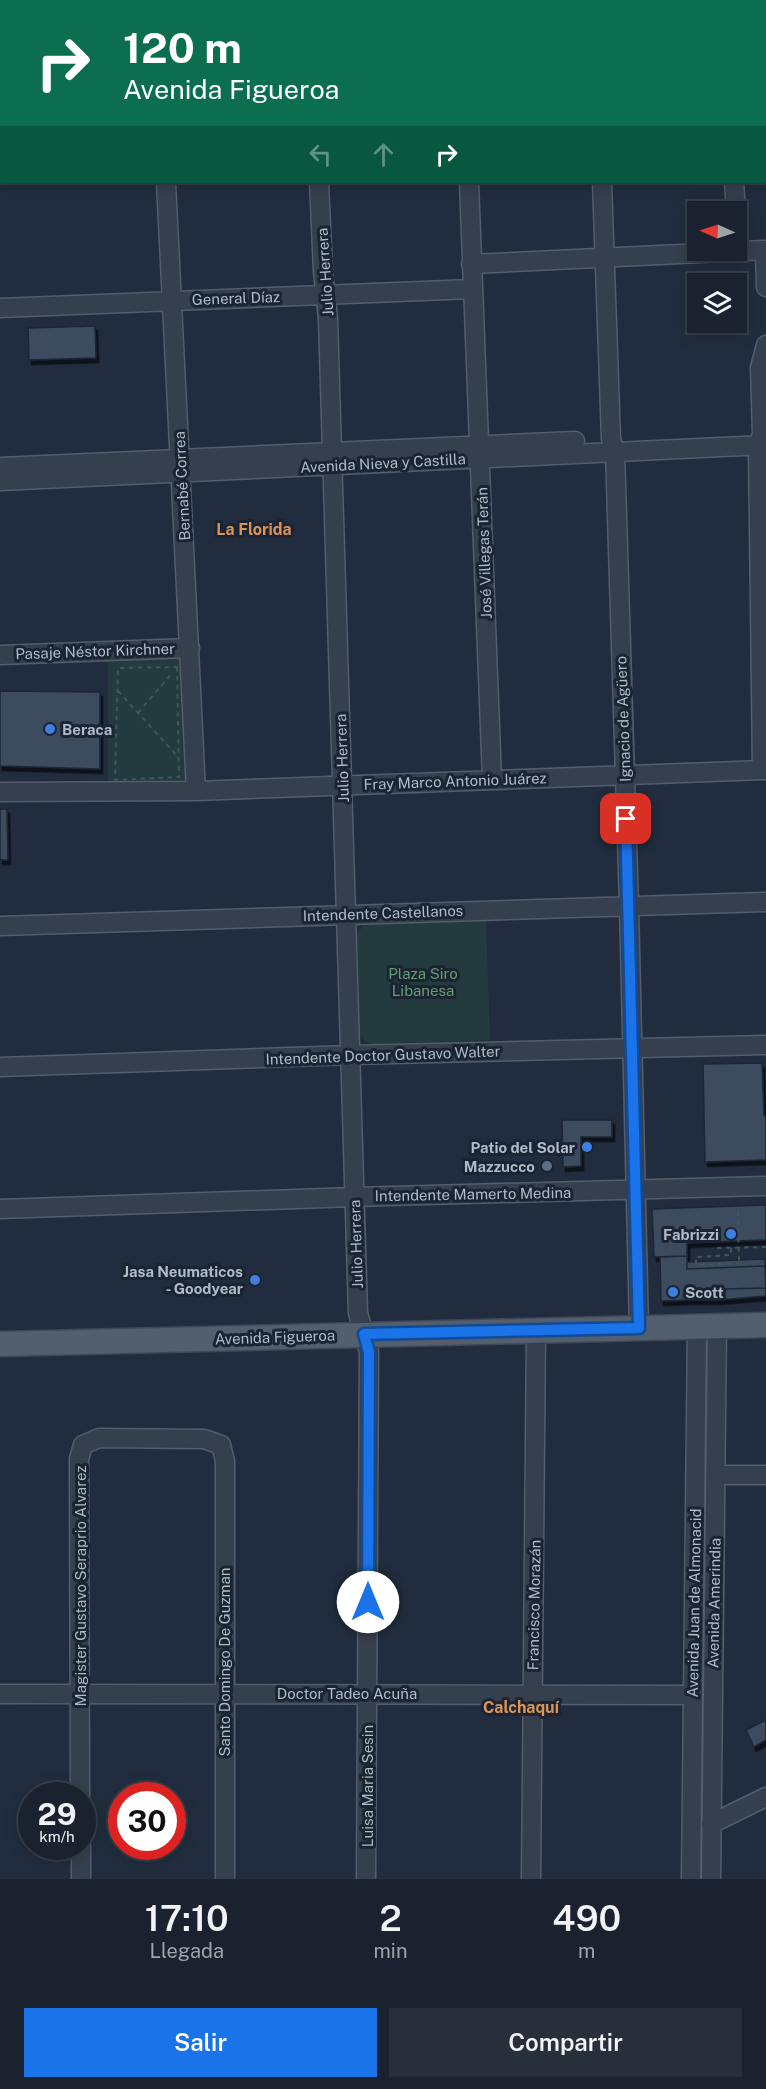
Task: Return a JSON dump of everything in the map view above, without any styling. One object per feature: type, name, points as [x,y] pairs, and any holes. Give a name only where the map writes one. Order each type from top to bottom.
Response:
[{"type":"main road","name":"Avenida Figueroa","points":[[0,1344],[766,1325]]},
{"type":"street","name":"Bernabé Correa","points":[[166,183],[196,782]]},
{"type":"street","name":"Julio Herrera","points":[[319,183],[332,458],[358,1313],[364,1334]]},
{"type":"street","name":"José Villegas Terán","points":[[469,183],[492,780]]},
{"type":"street","name":"Ignacio de Agüero","points":[[602,183],[629,906],[639,1328]]},
{"type":"street","points":[[734,183],[735,201]]},
{"type":"street","points":[[747,251],[766,250],[766,287]]},
{"type":"street","points":[[471,264],[687,255]]},
{"type":"street","name":"General Díaz","points":[[0,308],[472,289]]},
{"type":"street","points":[[764,770],[763,439],[760,368],[766,345]]},
{"type":"street","name":"Avenida Nieva y Castilla","points":[[0,481],[180,466],[763,439]]},
{"type":"street","name":"Avenida Nieva y Castilla","points":[[0,467],[180,466]]},
{"type":"street","name":"Pasaje Néstor Kirchner","points":[[0,655],[190,648]]},
{"type":"street","name":"Fray Marco Antonio Juárez","points":[[0,792],[196,782],[343,786],[764,770]]},
{"type":"street","name":"Intendente Castellanos","points":[[0,926],[766,902]]},
{"type":"street","name":"Intendente Doctor Gustavo Walter","points":[[0,1067],[350,1055],[766,1046]]},
{"type":"street","name":"Intendente Mamerto Medina","points":[[0,1209],[766,1186]]},
{"type":"street","name":"Avenida Amerindia","points":[[707,1326],[715,1475],[711,1879]]},
{"type":"street","name":"Avenida Juan de Almonacid","points":[[691,1879],[693,1695],[707,1326]]},
{"type":"street","name":"Francisco Morazán","points":[[531,1879],[536,1331]]},
{"type":"street","name":"Luisa Maria Sesin","points":[[364,1334],[369,1352],[366,1879]]},
{"type":"street","name":"Magister Gustavo Seraprio Alvarez","points":[[81,1782],[79,1460],[83,1445],[99,1438],[110,1438],[204,1439],[221,1445]]},
{"type":"street","name":"Santo Domingo De Guzman","points":[[221,1445],[225,1461],[225,1879]]},
{"type":"street","points":[[715,1475],[766,1474]]},
{"type":"street","name":"Doctor Tadeo Acuña","points":[[0,1694],[693,1695]]},
{"type":"street","points":[[711,1824],[766,1797]]},
{"type":"street","points":[[81,1860],[81,1879]]},
{"type":"path","points":[[177,667],[179,777],[115,780],[118,668],[177,667]]},
{"type":"path","points":[[138,713],[177,667]]},
{"type":"path","points":[[118,691],[179,758],[196,782]]},
{"type":"path","points":[[731,1248],[731,1255],[696,1257],[696,1265],[739,1263],[738,1211]]},
{"type":"path","points":[[717,1248],[766,1247]]},
{"type":"green space","points":[[177,656],[181,658],[187,781],[183,784],[108,785],[108,658]]},
{"type":"green space","name":"Plaza Siro Libanesa","points":[[486,920],[490,1040],[373,1044],[365,1042],[360,1034],[357,934],[363,926],[373,923]]},
{"type":"building","points":[[95,326],[96,358],[29,360],[28,328]]},
{"type":"building","name":"Beraca","points":[[0,691],[100,692],[100,769],[0,766]]},
{"type":"building","points":[[0,809],[7,809],[8,860],[0,860]]},
{"type":"building","points":[[762,1063],[764,1116],[766,1116],[766,1160],[705,1162],[703,1064]]},
{"type":"building","points":[[562,1120],[612,1120],[612,1137],[581,1137],[581,1166],[563,1167]]},
{"type":"building","points":[[766,1205],[766,1240],[687,1243],[687,1256],[654,1257],[652,1209]]},
{"type":"building","points":[[687,1256],[687,1269],[765,1266],[766,1288],[688,1290],[688,1300],[661,1301],[660,1257]]},
{"type":"building","points":[[765,1259],[765,1266],[687,1269],[687,1262]]},
{"type":"building","points":[[766,1288],[766,1296],[688,1300],[688,1290]]},
{"type":"building","points":[[766,1720],[766,1740],[754,1747],[746,1730]]},
{"type":"place","name":"Beraca","points":[[50,729]]},
{"type":"place","name":"Patio del Solar","points":[[587,1147]]},
{"type":"place","name":"Mazzucco","points":[[547,1166]]},
{"type":"place","name":"Fabrizzi","points":[[731,1234]]},
{"type":"place","name":"Jasa Neumaticos - Goodyear","points":[[255,1280]]},
{"type":"place","name":"Scott","points":[[673,1292]]},
{"type":"district","name":"La Florida","points":[[254,529]]},
{"type":"district","name":"Calchaquí","points":[[521,1707]]},
{"type":"route","points":[[368,1602],[369,1352],[364,1334],[639,1328],[626,819]]}]
